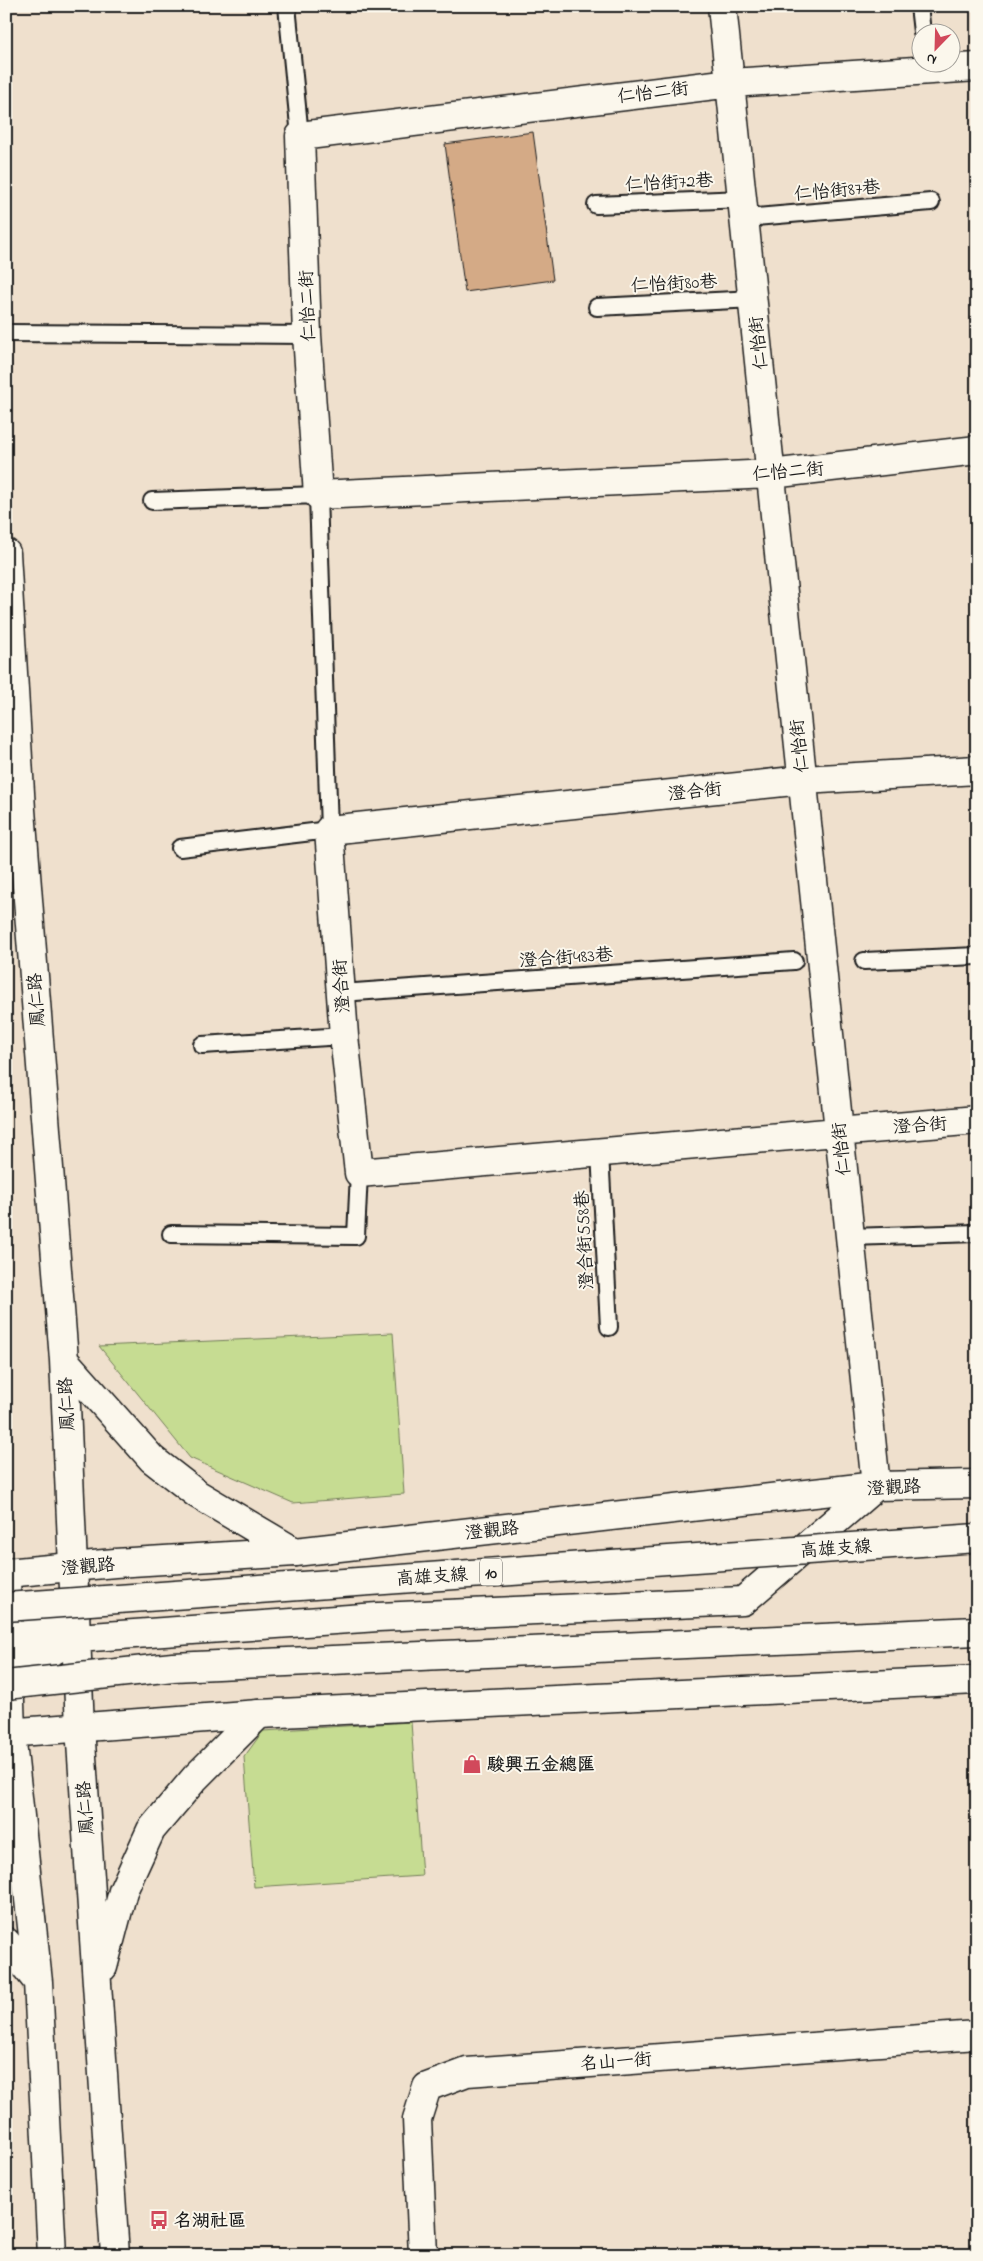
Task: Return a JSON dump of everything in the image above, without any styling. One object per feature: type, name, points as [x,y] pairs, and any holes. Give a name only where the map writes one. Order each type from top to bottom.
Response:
[{"type":"main road","name":"仁怡街","points":[[722,6],[754,299],[876,1486]]},
{"type":"main road","name":"仁怡二街","points":[[910,67],[731,82],[300,136],[307,335],[318,496],[771,474],[977,450]]},
{"type":"main road","name":"仁怡二街","points":[[960,67],[977,67]]},
{"type":"main road","name":"鳳仁路","points":[[6,553],[14,810],[64,1360],[75,1566],[80,1727],[115,2255]]},
{"type":"main road","name":"澄合街","points":[[977,770],[803,780],[330,830],[344,1036],[360,1173],[977,1120]]},
{"type":"main road","points":[[64,1360],[152,1459],[197,1494],[295,1552]]},
{"type":"main road","name":"澄觀路","points":[[6,1573],[75,1566],[295,1552],[876,1486],[977,1484]]},
{"type":"main road","points":[[8,1644],[77,1626],[378,1618],[743,1601],[876,1486]]},
{"type":"main road","name":"高雄支線","points":[[6,1607],[977,1538]]},
{"type":"main road","points":[[6,1579],[9,1733],[38,1982],[52,2255]]},
{"type":"main road","points":[[8,1679],[77,1626]]},
{"type":"main road","points":[[8,1679],[173,1667],[977,1631]]},
{"type":"main road","points":[[9,1733],[259,1714],[977,1680]]},
{"type":"main road","points":[[97,1988],[124,1891],[151,1830],[195,1778],[259,1714]]},
{"type":"main road","points":[[6,1942],[38,1982]]},
{"type":"main road","name":"名山一街","points":[[423,2255],[416,2119],[427,2087],[466,2072],[977,2035]]},
{"type":"lane","points":[[287,6],[300,136]]},
{"type":"lane","points":[[919,6],[921,22]]},
{"type":"lane","name":"仁怡街87巷","points":[[744,208],[931,202]]},
{"type":"lane","name":"仁怡街72巷","points":[[596,205],[744,208]]},
{"type":"lane","name":"仁怡街80巷","points":[[597,306],[754,299]]},
{"type":"lane","points":[[6,333],[307,335]]},
{"type":"lane","points":[[152,500],[318,496],[330,830],[180,848]]},
{"type":"lane","points":[[864,961],[977,956]]},
{"type":"lane","name":"澄合街483巷","points":[[341,993],[794,961]]},
{"type":"lane","points":[[202,1045],[344,1036]]},
{"type":"lane","name":"澄合街558巷","points":[[600,1152],[609,1327]]},
{"type":"lane","points":[[171,1234],[356,1236],[360,1173]]},
{"type":"lane","points":[[850,1237],[977,1233]]},
{"type":"green space","points":[[393,1333],[404,1494],[293,1503],[190,1458],[99,1346]]},
{"type":"green space","points":[[411,1722],[422,1876],[254,1887],[244,1757],[263,1731]]},
{"type":"building","points":[[533,132],[553,280],[465,292],[445,144]]},
{"type":"place","name":"駿興五金總匯","points":[[472,1764]]},
{"type":"place","name":"名湖社區","points":[[159,2220]]}]
